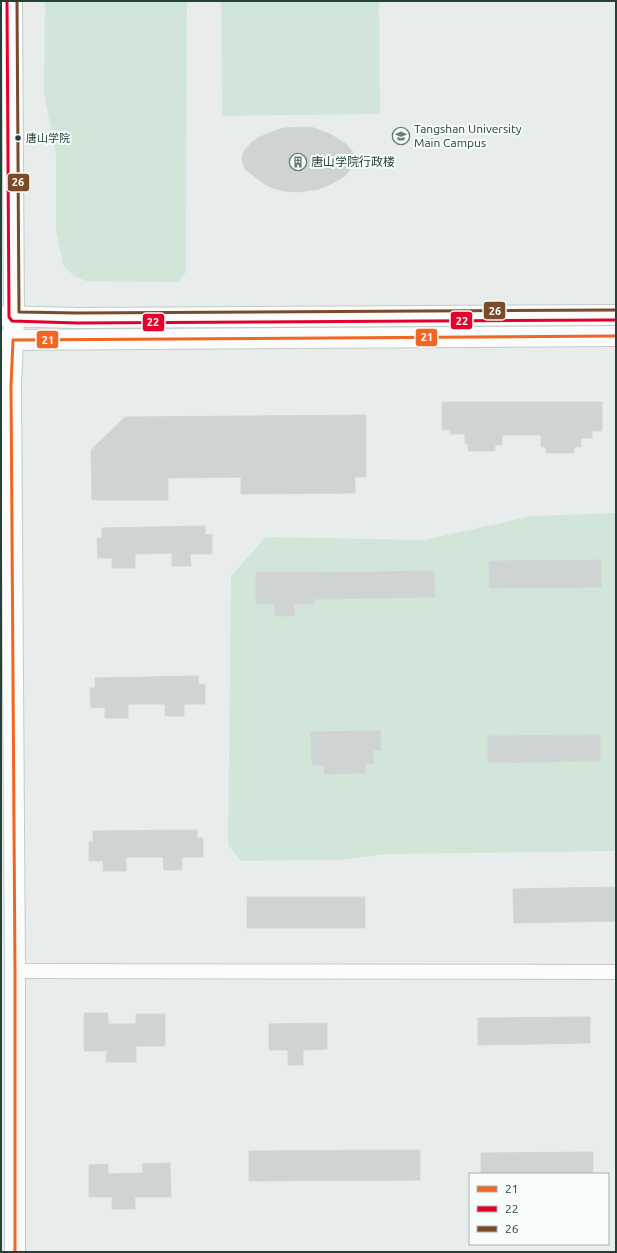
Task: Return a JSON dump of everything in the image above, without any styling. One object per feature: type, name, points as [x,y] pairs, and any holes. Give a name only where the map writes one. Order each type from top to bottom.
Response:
[{"type":"main road","points":[[12,1],[7,340],[11,392],[16,1252]]},
{"type":"main road","points":[[8,316],[85,318],[616,315]]},
{"type":"main road","points":[[7,340],[616,336]]},
{"type":"street","points":[[15,971],[616,972]]},
{"type":"green space","points":[[45,1],[187,1],[186,272],[178,282],[86,281],[74,276],[63,265],[56,231],[56,154],[44,93]]},
{"type":"green space","points":[[221,1],[379,1],[380,114],[222,116]]},
{"type":"green space","points":[[616,513],[616,851],[387,854],[340,860],[241,861],[228,845],[231,576],[266,537],[424,540],[532,516]]},
{"type":"building","name":"唐山学院行政楼","points":[[304,127],[314,128],[330,134],[346,144],[353,152],[355,158],[353,166],[345,176],[319,189],[298,192],[273,188],[263,183],[245,169],[242,159],[244,151],[258,138],[276,130]]},
{"type":"building","points":[[442,402],[602,402],[602,431],[592,431],[592,438],[581,438],[581,447],[574,447],[574,453],[546,453],[546,447],[541,447],[541,435],[502,435],[502,445],[495,445],[495,451],[468,451],[468,444],[465,444],[465,434],[450,434],[450,430],[442,430]]},
{"type":"building","points":[[366,415],[366,477],[355,477],[355,493],[241,494],[241,477],[168,478],[168,500],[92,500],[91,450],[125,417]]},
{"type":"building","points":[[205,526],[205,535],[212,534],[212,554],[190,554],[191,566],[172,566],[172,553],[135,554],[135,568],[112,568],[112,558],[98,558],[97,538],[102,538],[102,528]]},
{"type":"building","points":[[601,560],[601,587],[489,588],[489,561]]},
{"type":"building","points":[[434,571],[435,597],[315,599],[315,604],[294,604],[294,616],[275,616],[274,604],[256,604],[256,572],[315,573]]},
{"type":"building","points":[[198,676],[199,685],[205,684],[205,704],[184,704],[184,716],[165,716],[165,704],[128,704],[128,718],[105,718],[105,707],[91,708],[90,688],[95,688],[95,678]]},
{"type":"building","points":[[380,731],[381,750],[373,750],[374,764],[365,764],[365,773],[324,774],[324,765],[312,765],[311,732]]},
{"type":"building","points":[[600,735],[600,761],[488,763],[488,736]]},
{"type":"building","points":[[197,830],[197,838],[203,838],[203,857],[182,857],[182,870],[164,870],[163,857],[126,857],[126,871],[103,871],[103,861],[89,861],[89,842],[93,842],[93,831]]},
{"type":"building","points":[[616,887],[616,921],[514,923],[513,889]]},
{"type":"building","points":[[247,897],[365,897],[365,928],[247,928]]},
{"type":"building","points":[[84,1013],[108,1013],[108,1024],[136,1024],[136,1014],[165,1014],[165,1046],[136,1046],[136,1062],[106,1062],[107,1051],[84,1051]]},
{"type":"building","points":[[590,1017],[590,1043],[478,1045],[478,1018]]},
{"type":"building","points":[[327,1023],[327,1049],[303,1050],[303,1065],[288,1065],[288,1050],[269,1050],[269,1024]]},
{"type":"building","points":[[420,1150],[420,1180],[249,1181],[249,1151]]},
{"type":"building","points":[[593,1152],[593,1173],[481,1173],[481,1153]]},
{"type":"building","points":[[170,1163],[171,1197],[135,1197],[135,1209],[112,1209],[112,1197],[89,1197],[89,1165],[108,1164],[108,1174],[143,1173],[142,1164]]},
{"type":"transit line","name":"22","points":[[7,1],[9,317],[12,321],[77,323],[616,320]]},
{"type":"transit line","name":"26","points":[[17,1],[19,312],[616,310]]},
{"type":"transit line","name":"21","points":[[15,1252],[15,971],[11,385],[13,340],[616,336]]},
{"type":"place","name":"Tangshan University Main Campus","points":[[401,136]]},
{"type":"place","name":"唐山学院","points":[[18,138]]},
{"type":"place","name":"唐山学院行政楼","points":[[298,162]]}]
